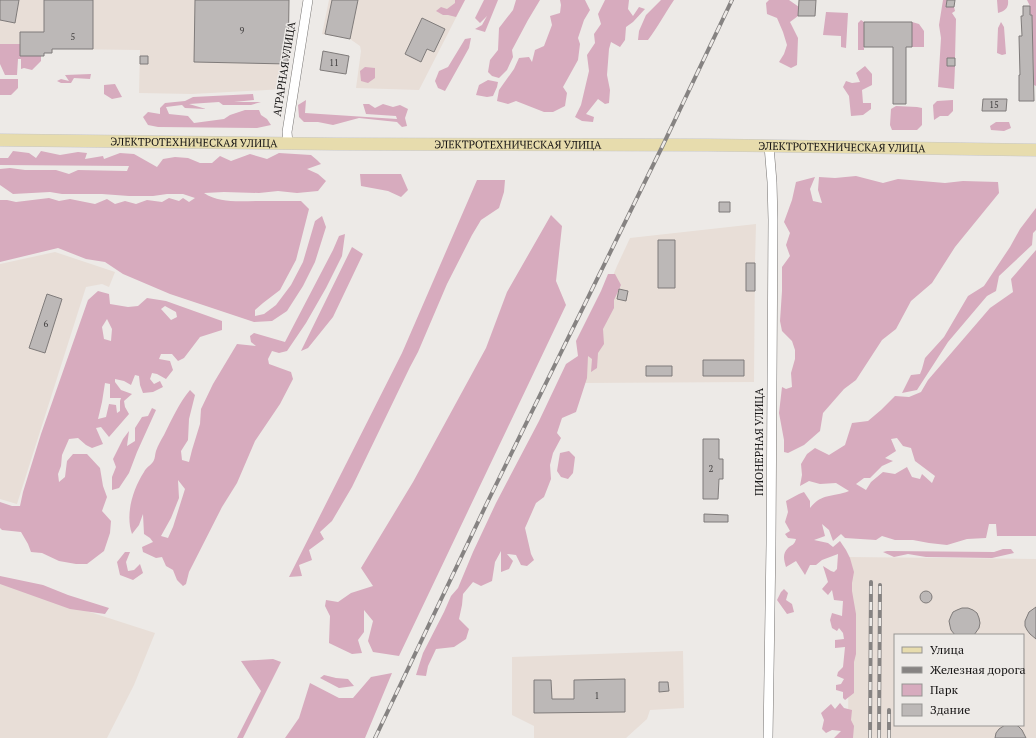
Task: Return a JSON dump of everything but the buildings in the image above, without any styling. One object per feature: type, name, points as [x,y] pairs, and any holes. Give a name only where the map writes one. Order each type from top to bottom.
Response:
[{"type":"main road","name":"ЭЛЕКТРОТЕХНИЧЕСКАЯ УЛИЦА","points":[[0,140],[336,144],[769,146],[1036,150]]},
{"type":"street","name":"АГРАРНАЯ УЛИЦА","points":[[288,143],[287,132],[308,0]]},
{"type":"street","name":"ПИОНЕРНАЯ УЛИЦА","points":[[768,738],[771,537],[772,227],[772,182],[769,146]]},
{"type":"shaded area","points":[[0,0],[289,0],[288,64],[284,89],[192,94],[139,93],[140,50],[53,49],[52,53],[44,53],[44,56],[20,56],[0,48]]},
{"type":"shaded area","points":[[329,0],[465,0],[419,90],[356,88],[361,51],[360,46],[350,39],[322,34]]},
{"type":"shaded area","points":[[756,224],[754,382],[583,383],[574,369],[630,238]]},
{"type":"shaded area","points":[[55,252],[115,272],[109,287],[102,284],[86,287],[17,504],[0,499],[0,264]]},
{"type":"shaded area","points":[[849,557],[1036,559],[1036,738],[848,738]]},
{"type":"shaded area","points":[[0,583],[155,633],[134,685],[107,738],[0,738]]},
{"type":"shaded area","points":[[683,651],[684,708],[650,710],[647,719],[626,738],[534,738],[534,726],[512,715],[512,657]]},
{"type":"green space","points":[[455,0],[465,0],[456,17],[443,15],[436,11],[441,7],[447,9],[455,3]]},
{"type":"green space","points":[[484,0],[498,0],[485,32],[475,29],[482,25],[487,16],[480,23],[475,18]]},
{"type":"green space","points":[[516,0],[540,0],[512,50],[513,57],[507,70],[499,78],[492,76],[488,72],[490,60],[498,50],[499,28],[513,10]]},
{"type":"green space","points":[[560,0],[585,0],[590,10],[584,20],[578,38],[580,44],[578,60],[563,87],[567,93],[565,106],[553,112],[544,112],[516,101],[508,104],[497,101],[499,90],[514,69],[519,58],[529,57],[532,62],[535,50],[544,46],[552,25],[550,16],[560,13]]},
{"type":"green space","points":[[605,0],[629,0],[628,9],[633,16],[639,7],[645,9],[626,27],[625,40],[620,47],[611,42],[607,75],[610,90],[609,103],[605,104],[598,99],[586,114],[594,117],[593,122],[582,121],[575,117],[581,105],[589,71],[587,55],[595,43],[594,34],[601,24],[598,14]]},
{"type":"green space","points":[[661,0],[674,0],[648,40],[638,40],[639,31],[646,15]]},
{"type":"green space","points":[[769,0],[789,0],[799,7],[798,16],[790,22],[798,38],[797,65],[791,68],[779,62],[787,45],[777,18],[767,14],[766,3]]},
{"type":"green space","points":[[943,0],[947,0],[946,7],[954,7],[955,11],[952,13],[956,19],[955,58],[947,59],[947,66],[955,66],[954,89],[938,87],[941,38],[939,25]]},
{"type":"green space","points":[[997,0],[1008,0],[1006,9],[998,13]]},
{"type":"green space","points":[[1027,0],[1036,0],[1036,86],[1034,85],[1032,16],[1030,14],[1030,6]]},
{"type":"green space","points":[[826,12],[848,13],[846,48],[841,47],[841,36],[823,35]]},
{"type":"green space","points":[[861,20],[864,22],[864,50],[858,50],[858,23]]},
{"type":"green space","points":[[912,22],[919,24],[924,31],[924,47],[912,47]]},
{"type":"green space","points":[[1001,22],[1004,27],[1006,54],[1002,55],[997,53],[998,28]]},
{"type":"green space","points":[[471,38],[469,48],[445,91],[438,88],[435,81],[439,71],[448,67],[465,39]]},
{"type":"green space","points":[[0,44],[20,44],[20,56],[41,56],[41,61],[32,70],[24,68],[21,69],[21,59],[18,59],[17,75],[5,75],[0,64]]},
{"type":"green space","points":[[865,66],[872,74],[872,85],[862,90],[863,103],[871,103],[871,109],[863,115],[851,116],[849,96],[843,87],[846,81],[852,83],[860,82],[856,73]]},
{"type":"green space","points":[[365,67],[375,68],[375,78],[368,83],[361,81],[360,71]]},
{"type":"green space","points":[[91,74],[90,79],[74,78],[71,83],[61,83],[57,81],[61,79],[69,81],[65,75]]},
{"type":"green space","points":[[0,79],[18,79],[18,88],[11,95],[0,95]]},
{"type":"green space","points":[[488,80],[498,82],[493,96],[487,97],[476,95],[479,85]]},
{"type":"green space","points":[[115,84],[122,97],[112,99],[104,94],[104,85]]},
{"type":"green space","points":[[253,94],[254,100],[234,102],[261,102],[251,105],[223,105],[219,102],[189,104],[206,109],[185,108],[182,105],[166,107],[169,114],[188,116],[194,123],[224,119],[230,115],[245,110],[259,110],[261,115],[267,119],[271,125],[257,128],[158,127],[148,125],[143,117],[148,112],[160,114],[160,108],[165,103],[185,101],[193,97]]},
{"type":"green space","points":[[306,100],[305,113],[397,119],[396,116],[366,114],[363,104],[369,104],[375,108],[383,104],[393,107],[400,105],[408,109],[405,118],[407,126],[402,127],[397,122],[359,118],[333,125],[318,122],[304,122],[299,117],[298,105]]},
{"type":"green space","points":[[953,100],[953,111],[948,116],[940,116],[934,120],[933,105],[937,101]]},
{"type":"green space","points":[[896,106],[922,108],[922,125],[917,130],[892,130],[890,125],[891,109]]},
{"type":"green space","points":[[996,122],[1009,122],[1011,128],[1004,131],[991,130],[990,126]]},
{"type":"green space","points":[[13,151],[29,153],[36,158],[41,151],[60,155],[78,152],[87,153],[85,159],[103,156],[104,159],[120,153],[134,154],[157,167],[163,159],[175,157],[188,158],[200,163],[212,163],[220,156],[231,161],[250,154],[267,159],[279,153],[311,155],[321,164],[307,169],[318,174],[326,181],[318,191],[297,193],[278,191],[259,193],[204,193],[217,199],[232,201],[301,201],[309,209],[296,260],[280,290],[255,310],[255,316],[264,314],[276,305],[291,285],[303,262],[315,221],[322,216],[326,227],[315,262],[303,286],[287,311],[272,321],[254,322],[170,294],[123,274],[105,262],[86,259],[58,248],[0,262],[0,200],[16,202],[49,198],[59,201],[70,199],[95,204],[107,199],[115,204],[125,201],[136,204],[147,200],[162,202],[169,198],[179,201],[183,198],[189,202],[195,198],[183,194],[129,196],[62,194],[50,192],[13,194],[0,185],[0,169],[56,170],[69,174],[78,170],[127,171],[129,166],[0,165],[0,158],[8,158]]},
{"type":"green space","points":[[360,174],[401,174],[408,190],[401,197],[388,191],[361,186]]},
{"type":"green space","points":[[856,176],[883,183],[898,179],[945,183],[963,181],[998,182],[999,193],[955,247],[932,283],[911,301],[896,329],[882,340],[856,380],[844,389],[823,413],[820,431],[804,445],[788,453],[784,452],[784,440],[779,413],[782,387],[786,389],[792,387],[791,373],[795,359],[795,350],[792,341],[782,331],[780,321],[782,267],[790,256],[786,245],[790,233],[784,222],[792,200],[796,182],[815,177],[810,189],[813,201],[822,203],[818,190],[819,177],[835,178]]},
{"type":"green space","points":[[477,180],[505,180],[504,192],[499,208],[481,220],[472,235],[447,284],[418,352],[352,487],[332,521],[320,532],[324,539],[309,550],[312,560],[299,565],[302,576],[289,577],[402,353]]},
{"type":"green space","points":[[1036,208],[1036,230],[1033,233],[1032,245],[999,276],[996,291],[987,296],[948,342],[917,390],[902,393],[911,375],[920,374],[925,358],[944,337],[968,296],[984,286],[1020,229]]},
{"type":"green space","points":[[551,215],[562,226],[556,281],[566,305],[399,656],[373,652],[368,641],[373,621],[364,610],[364,632],[358,640],[362,653],[352,654],[329,643],[330,616],[325,606],[326,600],[338,602],[351,593],[373,586],[361,568],[413,482],[486,348],[507,292]]},
{"type":"green space","points":[[345,234],[342,256],[306,323],[287,351],[279,353],[272,351],[268,359],[269,364],[291,372],[293,379],[280,404],[255,441],[237,483],[222,507],[189,572],[186,584],[183,586],[177,580],[173,570],[166,566],[162,557],[156,558],[143,552],[142,547],[153,542],[144,534],[143,514],[139,525],[132,534],[129,518],[131,502],[136,486],[145,470],[153,462],[156,451],[164,435],[179,406],[190,390],[195,395],[189,419],[188,440],[181,451],[182,460],[189,462],[200,424],[201,409],[213,384],[237,344],[256,346],[251,342],[250,336],[254,333],[285,342],[339,236]],"holes":[[[178,480],[185,489],[168,538],[161,536],[171,518],[179,498]]]},
{"type":"green space","points":[[352,247],[363,254],[333,317],[308,348],[301,351]]},
{"type":"green space","points":[[1036,250],[1036,536],[997,536],[996,524],[989,524],[986,538],[967,539],[947,545],[913,540],[895,540],[882,536],[876,540],[845,538],[841,534],[833,541],[829,530],[822,524],[825,536],[814,540],[828,543],[833,547],[840,541],[850,558],[854,572],[852,591],[856,614],[856,654],[854,662],[854,693],[845,700],[843,698],[843,692],[836,690],[836,685],[841,684],[844,679],[837,676],[838,672],[843,667],[845,647],[835,648],[835,640],[844,639],[843,633],[839,628],[837,631],[832,628],[830,620],[832,613],[842,616],[843,601],[834,600],[832,590],[828,595],[822,589],[828,582],[823,566],[834,572],[837,569],[838,554],[822,560],[816,565],[810,565],[805,575],[796,561],[786,567],[784,555],[788,548],[794,544],[796,539],[788,538],[785,534],[790,531],[785,522],[788,512],[786,501],[804,492],[810,501],[810,508],[824,497],[849,491],[836,483],[820,484],[809,481],[800,486],[802,475],[801,464],[807,454],[815,448],[829,455],[845,445],[852,423],[868,421],[895,396],[909,397],[921,392],[928,380],[990,308],[1013,292],[1011,279]],"holes":[[[897,438],[903,446],[911,448],[915,461],[935,476],[932,483],[922,474],[920,479],[912,477],[907,467],[895,474],[883,472],[871,482],[866,490],[856,484],[864,478],[870,478],[882,466],[893,461],[885,458],[896,451],[891,439]]]},
{"type":"green space","points":[[608,274],[615,274],[621,285],[614,300],[614,308],[603,329],[604,344],[598,353],[597,368],[591,372],[592,359],[588,356],[587,378],[576,412],[562,418],[557,433],[561,438],[553,453],[550,465],[551,479],[544,497],[536,503],[525,528],[531,554],[534,560],[527,566],[521,565],[516,555],[507,554],[513,561],[509,569],[501,572],[501,551],[495,562],[492,581],[481,586],[473,582],[463,594],[459,619],[469,629],[466,639],[454,647],[436,649],[428,666],[426,676],[416,675],[423,653],[451,596],[458,588],[496,503],[539,421],[566,364],[578,356],[576,341]]},
{"type":"green space","points":[[98,291],[109,294],[110,304],[128,307],[138,306],[147,298],[166,301],[222,321],[222,330],[200,337],[184,358],[178,361],[172,354],[161,354],[159,359],[170,361],[173,370],[166,379],[152,373],[150,379],[154,384],[160,381],[163,387],[153,392],[143,393],[139,376],[135,375],[131,385],[124,381],[115,379],[115,382],[121,390],[132,394],[124,401],[125,407],[129,414],[109,437],[101,427],[96,428],[103,444],[92,448],[78,438],[69,439],[62,455],[61,466],[58,474],[59,482],[65,477],[67,461],[73,454],[87,454],[100,468],[103,486],[107,497],[102,511],[111,521],[110,533],[104,551],[87,564],[76,564],[59,561],[42,553],[31,552],[21,532],[2,530],[0,528],[0,502],[12,506],[20,506],[41,434],[88,300]],"holes":[[[165,306],[176,312],[177,317],[171,320],[161,309]],[[107,319],[112,329],[111,341],[104,339],[102,327]],[[105,383],[110,384],[110,398],[121,398],[120,411],[117,413],[116,405],[109,404],[106,417],[98,419]]]},
{"type":"green space","points":[[152,408],[156,410],[129,473],[119,488],[112,490],[112,477],[116,467],[113,459],[123,439],[129,431],[127,446],[135,441],[135,428],[142,417],[148,416]]},
{"type":"green space","points":[[569,451],[575,457],[573,473],[568,479],[561,477],[557,471],[560,453]]},
{"type":"green space","points":[[1003,549],[1011,549],[1014,553],[992,558],[926,557],[908,554],[894,557],[883,552],[994,552]]},
{"type":"green space","points":[[125,552],[130,552],[126,562],[128,571],[134,570],[140,564],[143,573],[133,580],[120,575],[117,562]]},
{"type":"green space","points":[[0,576],[43,585],[68,595],[109,608],[105,614],[70,609],[0,584]]},
{"type":"green space","points":[[784,589],[788,593],[786,600],[792,604],[794,612],[787,614],[777,600]]},
{"type":"green space","points":[[273,659],[281,662],[243,738],[237,738],[261,691],[241,661]]},
{"type":"green space","points":[[392,673],[365,738],[285,738],[299,718],[310,683],[339,698],[353,698],[371,677]]},
{"type":"green space","points":[[324,675],[348,679],[354,686],[339,688],[320,678]]},
{"type":"green space","points":[[840,703],[844,708],[852,710],[851,720],[854,726],[853,738],[834,738],[841,731],[832,730],[826,733],[822,729],[824,720],[821,713],[831,704],[835,709]]},
{"type":"railway","points":[[375,738],[487,503],[663,145],[732,0]]},
{"type":"railway","points":[[870,738],[871,582]]},
{"type":"railway","points":[[879,738],[880,585]]},
{"type":"railway","points":[[889,710],[889,738]]}]
